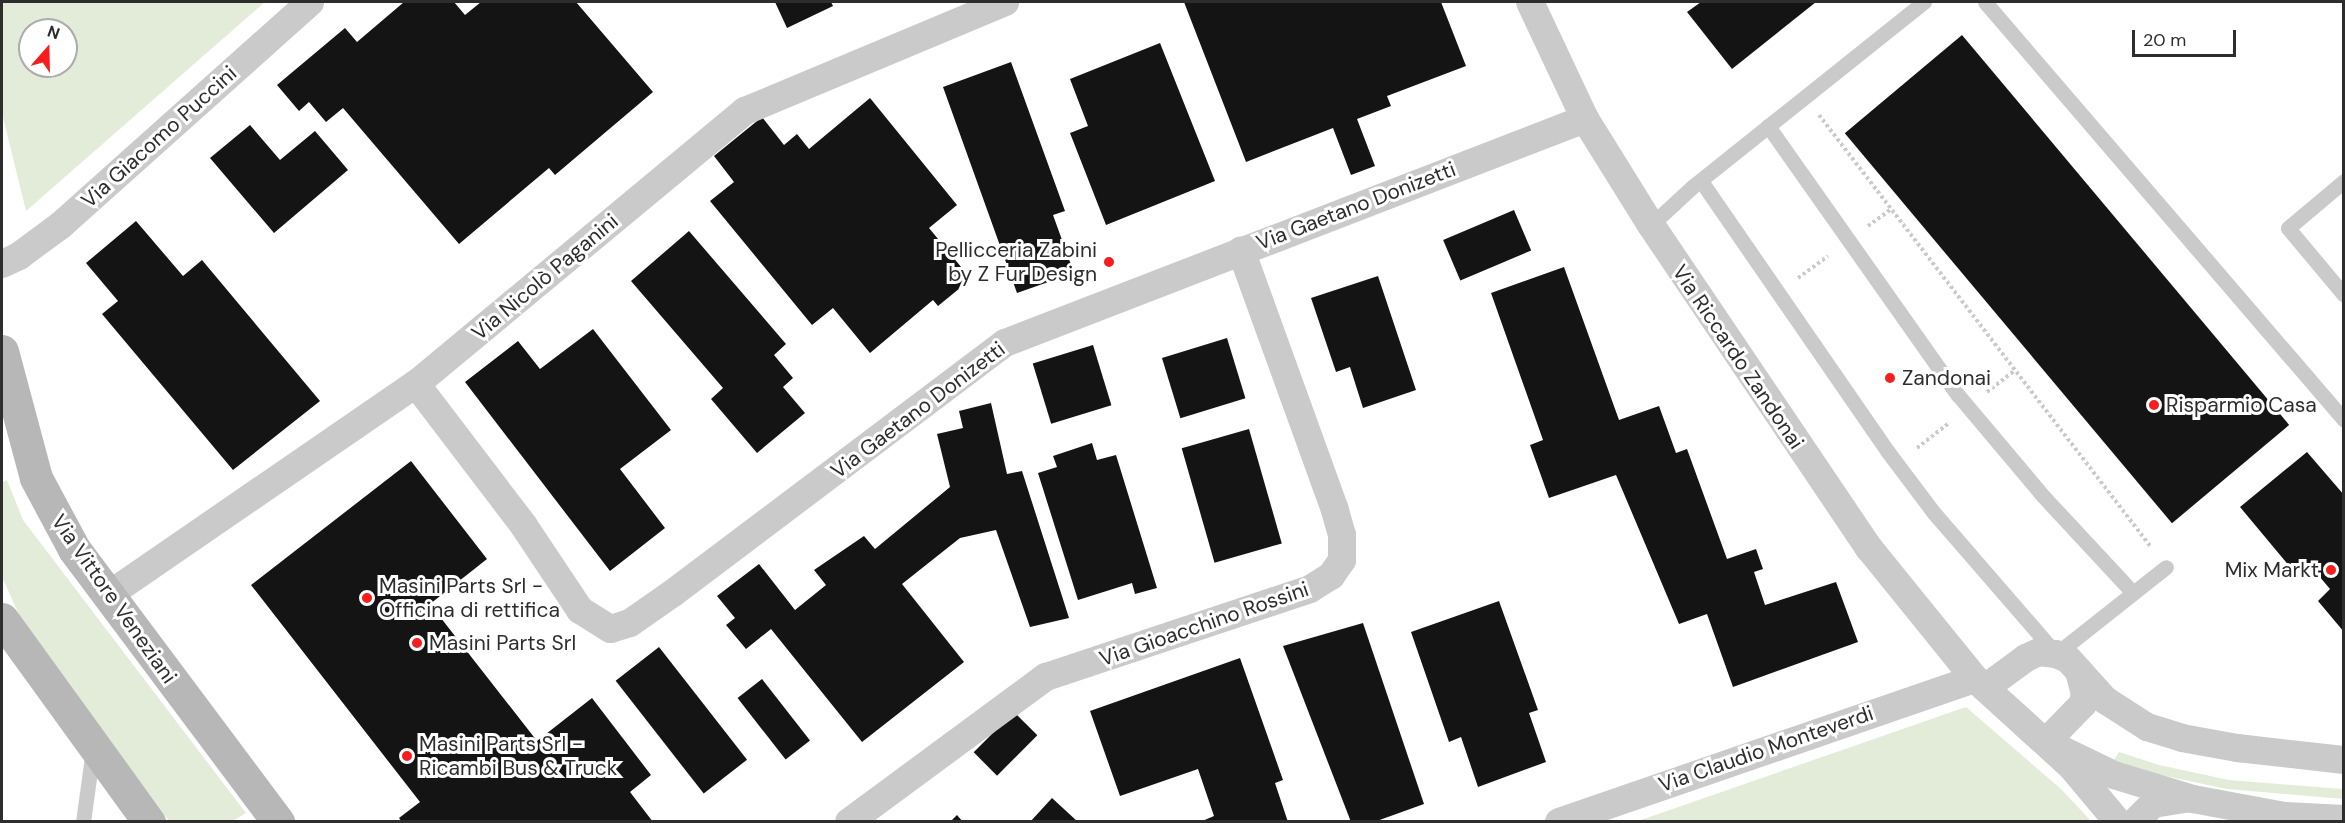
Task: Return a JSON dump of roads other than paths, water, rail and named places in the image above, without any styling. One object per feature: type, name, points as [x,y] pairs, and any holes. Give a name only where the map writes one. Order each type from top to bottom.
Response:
[{"type":"main road","name":"Via Vittore Veneziani","points":[[2,351],[14,452],[107,596],[278,822]]},
{"type":"main road","points":[[2,619],[149,822]]},
{"type":"street","name":"Via Giacomo Puccini","points":[[2,264],[20,256],[61,225],[310,2]]},
{"type":"street","name":"Via Nicolò Paganini","points":[[107,596],[416,384],[745,111],[1005,2]]},
{"type":"street","name":"Via Riccardo Zandonai","points":[[1530,2],[1585,119],[1651,225],[1869,548],[1980,683],[2046,742],[2118,822]]},
{"type":"street","name":"Via Gaetano Donizetti","points":[[416,384],[524,526],[580,610],[611,629],[630,623],[673,593],[1005,343],[1585,119]]},
{"type":"street","name":"Via Gioacchino Rossini","points":[[849,822],[1046,677],[1310,589],[1331,576],[1342,560],[1342,535],[1335,510],[1241,250]]},
{"type":"street","points":[[1980,683],[2039,651],[2056,654],[2079,671],[2105,700],[2147,727],[2237,748],[2343,760]]},
{"type":"street","points":[[2046,742],[2083,704],[2085,694],[2079,671]]},
{"type":"street","name":"Via Claudio Monteverdi","points":[[1559,822],[1980,683]]},
{"type":"street","name":"Via Riccardo Zandonai","points":[[2046,742],[2114,775],[2193,799],[2275,815],[2343,819]]},
{"type":"street","name":"Via Riccardo Zandonai","points":[[2135,822],[2143,811],[2166,800],[2193,799]]},
{"type":"lane","points":[[1651,225],[1768,126],[1924,2]]},
{"type":"lane","points":[[1985,2],[2343,420]]},
{"type":"lane","points":[[1768,126],[1959,395],[2043,496],[2133,592]]},
{"type":"lane","points":[[1701,181],[1888,452],[1934,513],[2056,654],[2166,567]]},
{"type":"lane","points":[[2343,181],[2288,228],[2343,295]]},
{"type":"lane","points":[[83,822],[93,746]]},
{"type":"place","name":"Pellicceria Zabini by Z Fur Design","points":[[1109,262]]},
{"type":"place","name":"Zandonai","points":[[1890,378]]},
{"type":"place","name":"Risparmio Casa","points":[[2154,405]]},
{"type":"place","name":"Mix Markt","points":[[2331,570]]},
{"type":"place","name":"Masini Parts Srl - Officina di rettifica","points":[[367,598]]},
{"type":"place","name":"Masini Parts Srl","points":[[417,643]]},
{"type":"place","name":"Masini Parts Srl - Ricambi Bus & Truck","points":[[407,756]]}]
